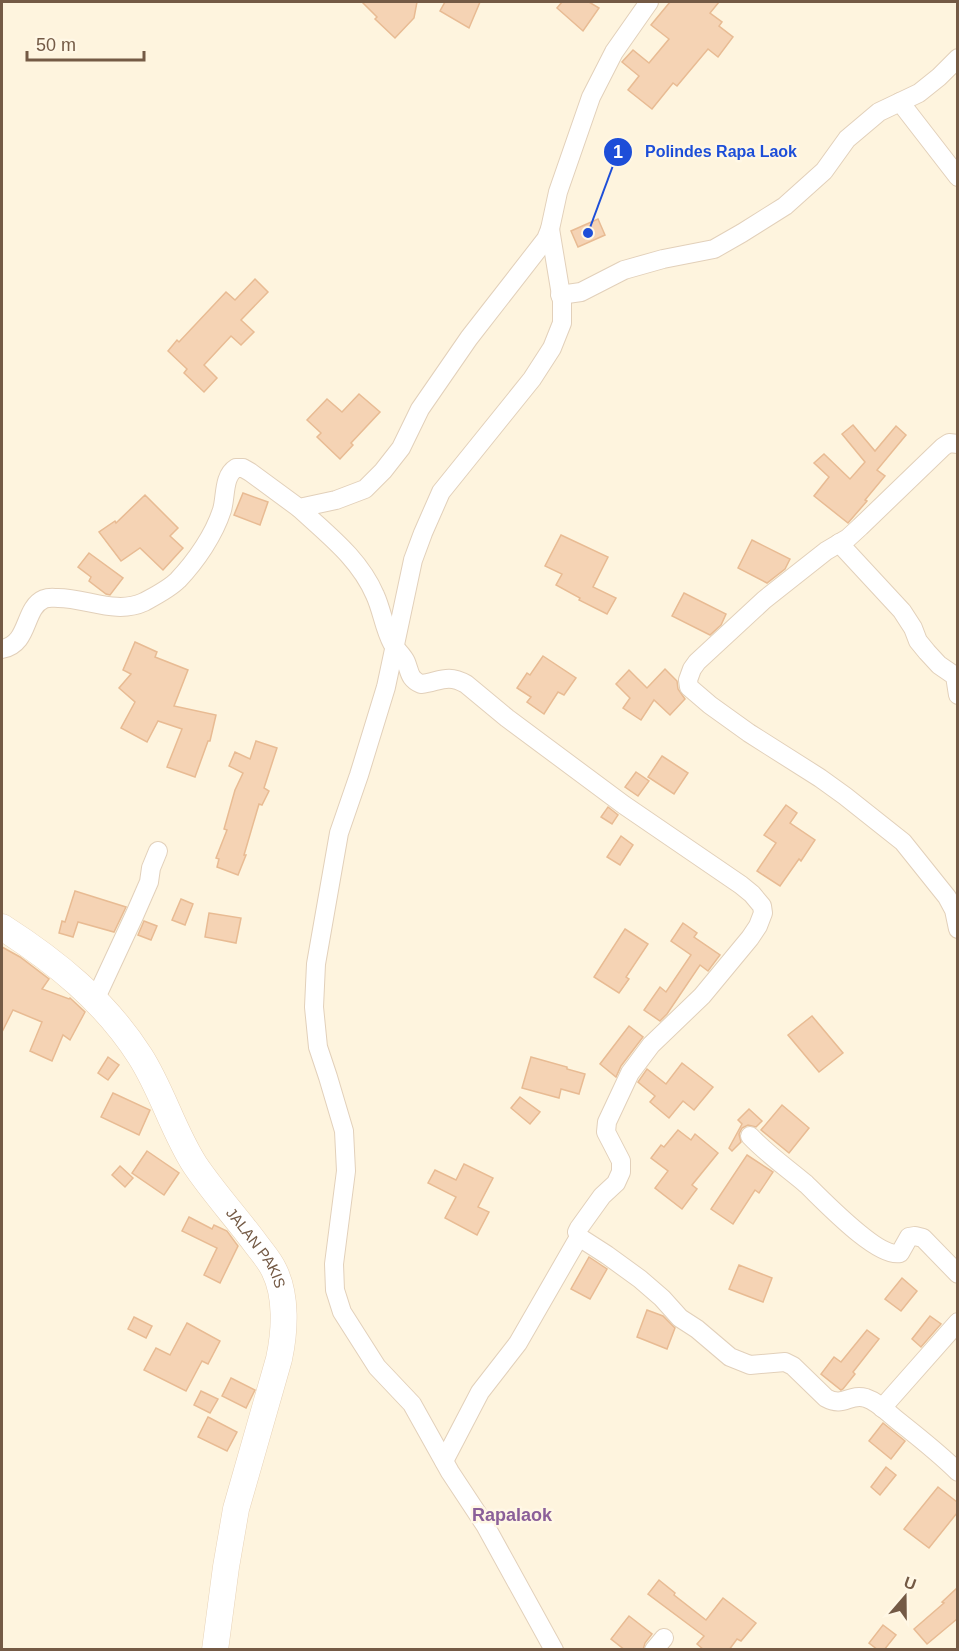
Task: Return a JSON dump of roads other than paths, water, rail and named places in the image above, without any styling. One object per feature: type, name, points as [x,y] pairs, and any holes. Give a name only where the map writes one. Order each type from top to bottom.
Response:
[{"type":"street","points":[[299,508],[336,500],[365,489],[401,448],[420,409],[470,338],[541,245],[550,229],[558,192],[591,97],[614,52],[649,2]]},
{"type":"street","points":[[560,295],[581,292],[624,270],[663,259],[714,249],[742,233],[785,206],[824,171],[848,139],[879,112],[919,93],[957,58]]},
{"type":"street","points":[[900,102],[957,177]]},
{"type":"street","points":[[550,229],[562,301],[562,323],[552,348],[532,379],[441,492],[413,560],[386,687],[339,833],[316,963],[314,1007],[318,1047],[344,1131],[346,1170],[334,1263],[335,1290],[342,1312],[377,1367],[412,1404],[444,1461],[485,1525],[554,1650]]},
{"type":"street","points":[[957,444],[949,443],[944,447],[860,528],[826,551],[755,608],[697,662],[688,680],[693,690],[710,705],[749,734],[820,778],[875,818],[903,842],[954,898],[957,929]]},
{"type":"street","points":[[2,649],[13,645],[18,640],[34,609],[44,599],[67,598],[107,606],[131,607],[166,590],[178,580],[208,541],[223,508],[228,477],[236,468],[243,468],[299,508],[346,551],[363,571],[376,597],[394,647],[406,662],[409,675],[416,682],[424,683],[443,678],[460,680],[624,805],[753,894],[762,906],[763,913],[750,938],[702,996],[651,1045],[630,1073],[606,1128],[621,1161],[621,1172],[616,1183],[602,1196],[579,1228],[577,1232],[579,1238],[640,1279],[680,1318],[698,1329],[730,1357],[750,1365],[785,1362],[793,1366],[831,1401],[845,1402],[852,1397],[862,1397],[873,1401],[957,1472]]},
{"type":"street","points":[[839,543],[902,611],[918,641],[927,652],[939,665],[955,676],[957,695]]},
{"type":"street","points":[[95,1000],[140,904],[158,851]]},
{"type":"street","name":"JALAN PAKIS","points":[[2,927],[58,966],[95,1000],[140,1056],[194,1162],[211,1188],[273,1268],[280,1288],[282,1342],[279,1359],[236,1509],[215,1650]]},
{"type":"street","points":[[750,1136],[841,1218],[876,1245],[896,1254],[900,1253],[909,1238],[915,1236],[923,1238],[957,1274]]},
{"type":"street","points":[[444,1461],[480,1392],[518,1342],[579,1238]]},
{"type":"street","points":[[882,1408],[957,1322]]},
{"type":"place","name":"Polindes Rapa Laok","points":[[588,233]]},
{"type":"district","name":"Rapalaok","points":[[512,1515]]}]
